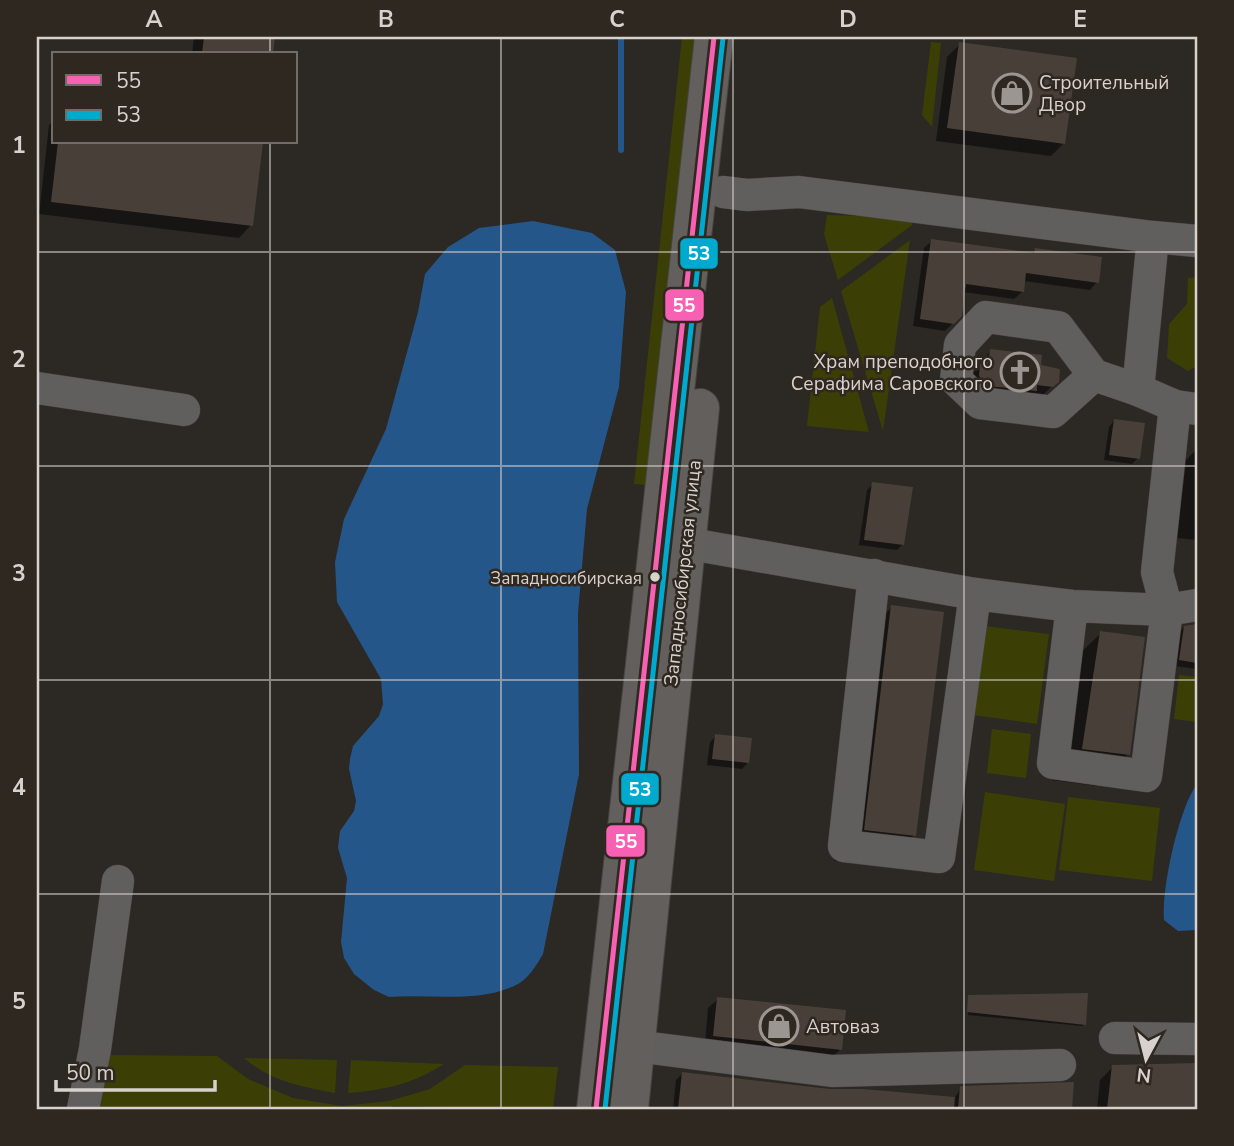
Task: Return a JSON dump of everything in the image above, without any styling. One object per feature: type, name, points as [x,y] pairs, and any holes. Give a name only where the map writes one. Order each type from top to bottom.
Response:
[{"type":"main road","name":"Западносибирская улица","points":[[596,1109],[714,37]]},
{"type":"main road","name":"Западносибирская улица","points":[[629,1109],[739,37]]},
{"type":"lane","points":[[723,192],[747,195],[799,192],[1197,241]]},
{"type":"lane","points":[[1138,390],[1153,236]]},
{"type":"lane","points":[[1072,606],[1053,763],[1146,776],[1182,608],[1157,572],[1186,408],[1094,375]]},
{"type":"lane","points":[[37,388],[184,410]]},
{"type":"lane","points":[[685,543],[975,594],[1072,606],[1182,608]]},
{"type":"lane","points":[[874,576],[844,846],[939,858],[975,594]]},
{"type":"lane","points":[[83,1109],[95,1049],[118,881]]},
{"type":"lane","points":[[1115,1038],[1197,1039]]},
{"type":"lane","points":[[635,1046],[832,1071],[1060,1065]]},
{"type":"shaded area","points":[[682,37],[695,37],[647,485],[634,484]]},
{"type":"shaded area","points":[[931,42],[941,43],[932,127],[922,115]]},
{"type":"shaded area","points":[[827,215],[913,217],[912,225],[838,280],[824,234]]},
{"type":"shaded area","points":[[910,240],[883,431],[841,291]]},
{"type":"shaded area","points":[[1197,277],[1197,366],[1188,371],[1167,358],[1169,324],[1187,304],[1188,278]]},
{"type":"shaded area","points":[[832,298],[869,432],[807,426],[820,307]]},
{"type":"shaded area","points":[[985,626],[1049,634],[1037,724],[973,715]]},
{"type":"shaded area","points":[[1179,675],[1197,677],[1197,722],[1174,719]]},
{"type":"shaded area","points":[[992,729],[1031,734],[1026,778],[987,773]]},
{"type":"shaded area","points":[[985,792],[1065,804],[1054,881],[974,870]]},
{"type":"shaded area","points":[[1068,797],[1160,808],[1152,881],[1059,870]]},
{"type":"shaded area","points":[[106,1055],[217,1056],[248,1079],[293,1098],[342,1106],[389,1101],[430,1089],[465,1065],[558,1067],[553,1109],[392,1106],[391,1109],[98,1109]]},
{"type":"shaded area","points":[[244,1058],[337,1060],[335,1093],[275,1078]]},
{"type":"shaded area","points":[[351,1060],[444,1064],[421,1077],[398,1085],[348,1093]]},
{"type":"water","points":[[533,221],[592,233],[615,250],[626,292],[619,387],[587,509],[578,613],[579,774],[543,954],[531,972],[514,986],[484,994],[389,997],[374,990],[354,974],[344,958],[341,942],[347,878],[338,848],[340,831],[354,811],[356,801],[349,769],[350,759],[353,746],[379,716],[383,704],[381,679],[337,602],[335,562],[344,519],[386,429],[418,312],[425,274],[448,247],[479,228]]},
{"type":"water","points":[[1197,784],[1197,930],[1178,931],[1164,920],[1165,889],[1178,829],[1190,795]]},
{"type":"building","points":[[204,37],[275,37],[273,52],[202,52]]},
{"type":"building","name":"Строительный Двор","points":[[959,42],[1077,58],[1065,144],[947,128]]},
{"type":"building","points":[[58,144],[263,144],[253,226],[51,202]]},
{"type":"building","points":[[931,239],[1034,253],[1035,248],[1102,257],[1099,283],[1026,273],[1024,292],[966,284],[962,316],[954,324],[920,319]]},
{"type":"building","name":"Храм преподобного Серафима Саровского","points":[[990,349],[1042,355],[1041,365],[1060,369],[1059,382],[1053,387],[1037,385],[1037,391],[988,386],[979,376],[980,364],[989,357]]},
{"type":"building","points":[[1114,419],[1145,423],[1140,459],[1109,455]]},
{"type":"building","points":[[872,482],[913,487],[904,545],[864,540]]},
{"type":"building","points":[[891,605],[944,612],[916,836],[864,830]]},
{"type":"building","points":[[1197,624],[1197,663],[1179,660],[1184,626]]},
{"type":"building","points":[[1100,631],[1145,637],[1130,755],[1082,749]]},
{"type":"building","points":[[715,734],[752,738],[749,763],[712,759]]},
{"type":"building","points":[[1088,993],[1086,1025],[967,1012],[968,995]]},
{"type":"building","name":"Автоваз","points":[[717,997],[846,1010],[842,1050],[713,1036]]},
{"type":"building","points":[[1197,1063],[1197,1109],[1107,1109],[1112,1065]]},
{"type":"building","points":[[682,1072],[830,1089],[863,1089],[955,1097],[954,1109],[678,1109]]},
{"type":"building","points":[[1074,1082],[1072,1109],[958,1109],[960,1086]]},
{"type":"waterway","points":[[621,37],[621,150]]},
{"type":"transit line","name":"55","points":[[596,1109],[714,37]]},
{"type":"transit line","name":"53","points":[[605,1109],[723,38]]},
{"type":"place","name":"Строительный Двор","points":[[1012,93]]},
{"type":"place","name":"Храм преподобного Серафима Саровского","points":[[1020,372]]},
{"type":"place","name":"Западносибирская","points":[[655,577]]},
{"type":"place","name":"Автоваз","points":[[779,1026]]}]
